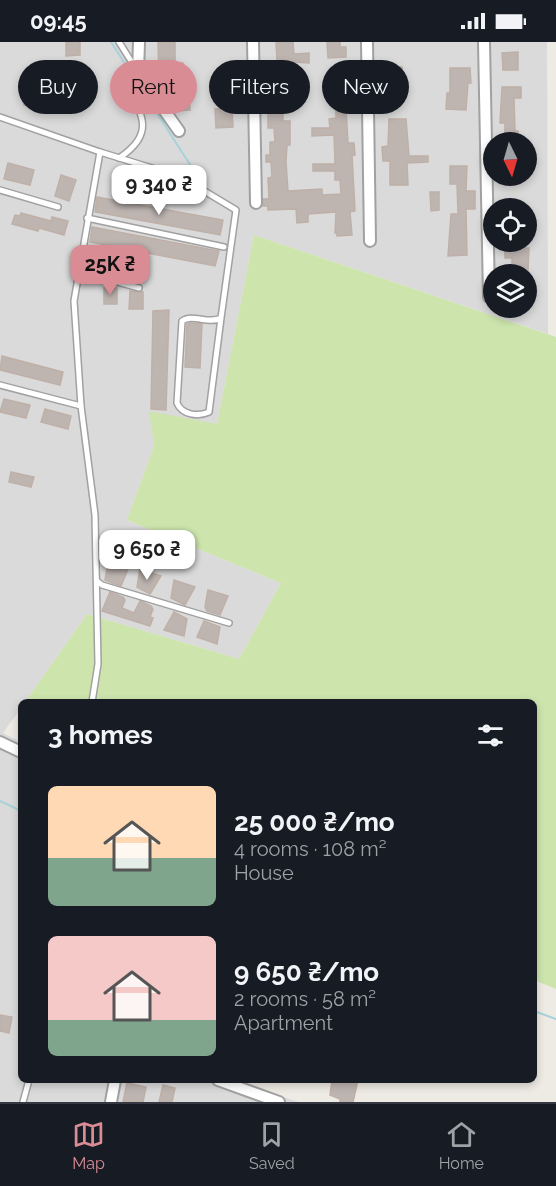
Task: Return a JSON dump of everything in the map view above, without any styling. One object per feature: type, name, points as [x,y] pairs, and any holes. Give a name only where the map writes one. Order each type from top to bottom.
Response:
[{"type":"street","points":[[138,60],[139,42]]},
{"type":"street","points":[[253,42],[256,203]]},
{"type":"street","points":[[367,42],[370,241]]},
{"type":"street","points":[[484,42],[488,264]]},
{"type":"street","points":[[167,114],[179,131]]},
{"type":"street","points":[[0,741],[18,750]]},
{"type":"street","points":[[111,1102],[114,1083]]},
{"type":"street","points":[[226,1083],[279,1102]]},
{"type":"lane","points":[[118,42],[130,60]]},
{"type":"lane","points":[[119,158],[139,141],[144,126],[140,114]]},
{"type":"lane","points":[[0,117],[181,177],[236,210],[209,412],[192,415],[182,410],[177,403],[182,321],[187,318],[213,321],[221,318]]},
{"type":"lane","points":[[92,699],[98,664],[95,515],[81,406],[74,301],[100,152]]},
{"type":"lane","points":[[0,190],[58,207]]},
{"type":"lane","points":[[87,218],[224,247]]},
{"type":"lane","points":[[79,265],[88,274],[139,288]]},
{"type":"lane","points":[[0,385],[81,406]]},
{"type":"lane","points":[[97,581],[102,585],[229,623]]},
{"type":"lane","points":[[23,1102],[28,1083]]},
{"type":"shaded area","points":[[0,42],[547,42],[548,334],[500,318],[537,318],[537,264],[483,264],[483,312],[254,235],[217,424],[154,446],[127,520],[281,583],[239,659],[87,614],[27,699],[18,699],[18,712],[3,733],[18,740],[18,1083],[239,1083],[299,1102],[0,1102]]},
{"type":"green space","points":[[254,235],[483,312],[483,318],[500,318],[556,337],[556,989],[537,981],[537,699],[27,699],[87,614],[239,659],[281,583],[127,520],[154,446],[149,411],[217,424]]},
{"type":"building","points":[[66,42],[80,42],[80,55],[66,56]]},
{"type":"building","points":[[158,42],[175,42],[175,60],[158,60]]},
{"type":"building","points":[[276,42],[293,42],[294,54],[309,53],[309,60],[277,60]]},
{"type":"building","points":[[327,42],[340,42],[340,47],[346,47],[346,57],[328,58]]},
{"type":"building","points":[[518,52],[518,70],[503,70],[502,53]]},
{"type":"building","points":[[450,68],[470,68],[471,83],[468,83],[466,110],[446,109],[447,93],[450,93]]},
{"type":"building","points":[[502,87],[521,87],[521,98],[514,98],[515,131],[518,132],[505,132],[505,123],[500,123]]},
{"type":"building","points":[[215,114],[232,114],[233,127],[216,128]]},
{"type":"building","points":[[268,114],[283,114],[283,121],[290,121],[290,145],[287,145],[286,162],[288,191],[322,189],[322,195],[341,194],[340,180],[335,180],[335,171],[313,171],[313,164],[335,164],[334,135],[312,136],[312,128],[330,128],[329,119],[336,118],[336,114],[346,114],[348,143],[354,143],[355,155],[352,155],[355,211],[350,212],[352,235],[337,236],[335,233],[336,212],[308,214],[308,222],[297,223],[296,209],[268,210],[268,206],[263,206],[263,199],[269,199],[268,178],[272,177],[271,162],[266,162],[266,155],[270,155],[270,142],[275,142],[274,128],[268,128]]},
{"type":"building","points":[[389,119],[406,119],[409,156],[428,156],[428,162],[407,163],[408,185],[390,185],[390,161],[383,161],[382,147],[388,146]]},
{"type":"building","points":[[8,163],[34,170],[30,185],[4,179]]},
{"type":"building","points":[[450,166],[467,166],[466,191],[475,191],[475,209],[466,209],[467,255],[448,256],[451,214],[458,214],[457,184],[450,184]]},
{"type":"building","points":[[61,175],[76,180],[69,201],[55,196]]},
{"type":"building","points":[[430,192],[439,192],[439,210],[431,211]]},
{"type":"building","points":[[97,197],[223,220],[220,235],[95,212]]},
{"type":"building","points":[[21,213],[51,221],[52,217],[68,221],[64,235],[12,224],[15,215],[20,216]]},
{"type":"building","points":[[92,227],[219,251],[215,266],[90,242]]},
{"type":"building","points":[[505,252],[529,252],[528,264],[512,264],[512,258],[505,258]]},
{"type":"building","points":[[90,257],[108,261],[106,274],[88,267]]},
{"type":"building","points":[[123,261],[144,264],[142,276],[137,275],[136,282],[120,278]]},
{"type":"building","points":[[104,288],[117,288],[117,304],[104,304]]},
{"type":"building","points":[[130,291],[143,292],[143,309],[129,309]]},
{"type":"building","points":[[169,310],[166,410],[151,409],[153,311]]},
{"type":"building","points":[[187,324],[202,324],[200,368],[185,367]]},
{"type":"building","points":[[2,356],[63,372],[60,385],[0,370]]},
{"type":"building","points":[[4,399],[30,405],[26,418],[0,412]]},
{"type":"building","points":[[45,409],[71,416],[68,429],[41,422]]},
{"type":"building","points":[[11,472],[34,477],[31,487],[9,482]]},
{"type":"building","points":[[108,563],[128,569],[121,586],[105,580]]},
{"type":"building","points":[[140,569],[161,576],[150,594],[137,587]]},
{"type":"building","points":[[174,580],[195,587],[185,605],[171,598]]},
{"type":"building","points":[[208,590],[228,596],[220,615],[207,611],[205,607]]},
{"type":"building","points":[[110,592],[123,597],[125,600],[122,608],[134,613],[140,601],[151,606],[153,609],[150,617],[153,618],[150,626],[102,611]]},
{"type":"building","points":[[174,612],[187,619],[184,636],[164,630]]},
{"type":"building","points":[[204,621],[220,627],[217,644],[197,637]]},
{"type":"building","points":[[0,1015],[12,1017],[9,1033],[0,1031]]},
{"type":"building","points":[[127,1083],[146,1087],[143,1102],[123,1102]]},
{"type":"building","points":[[332,1083],[357,1083],[353,1102],[340,1102],[340,1099],[330,1095]]},
{"type":"building","points":[[163,1085],[175,1088],[172,1102],[159,1102]]},
{"type":"waterway","points":[[111,42],[198,177]]},
{"type":"waterway","points":[[0,801],[18,810]]},
{"type":"waterway","points":[[537,1012],[556,1019]]}]
